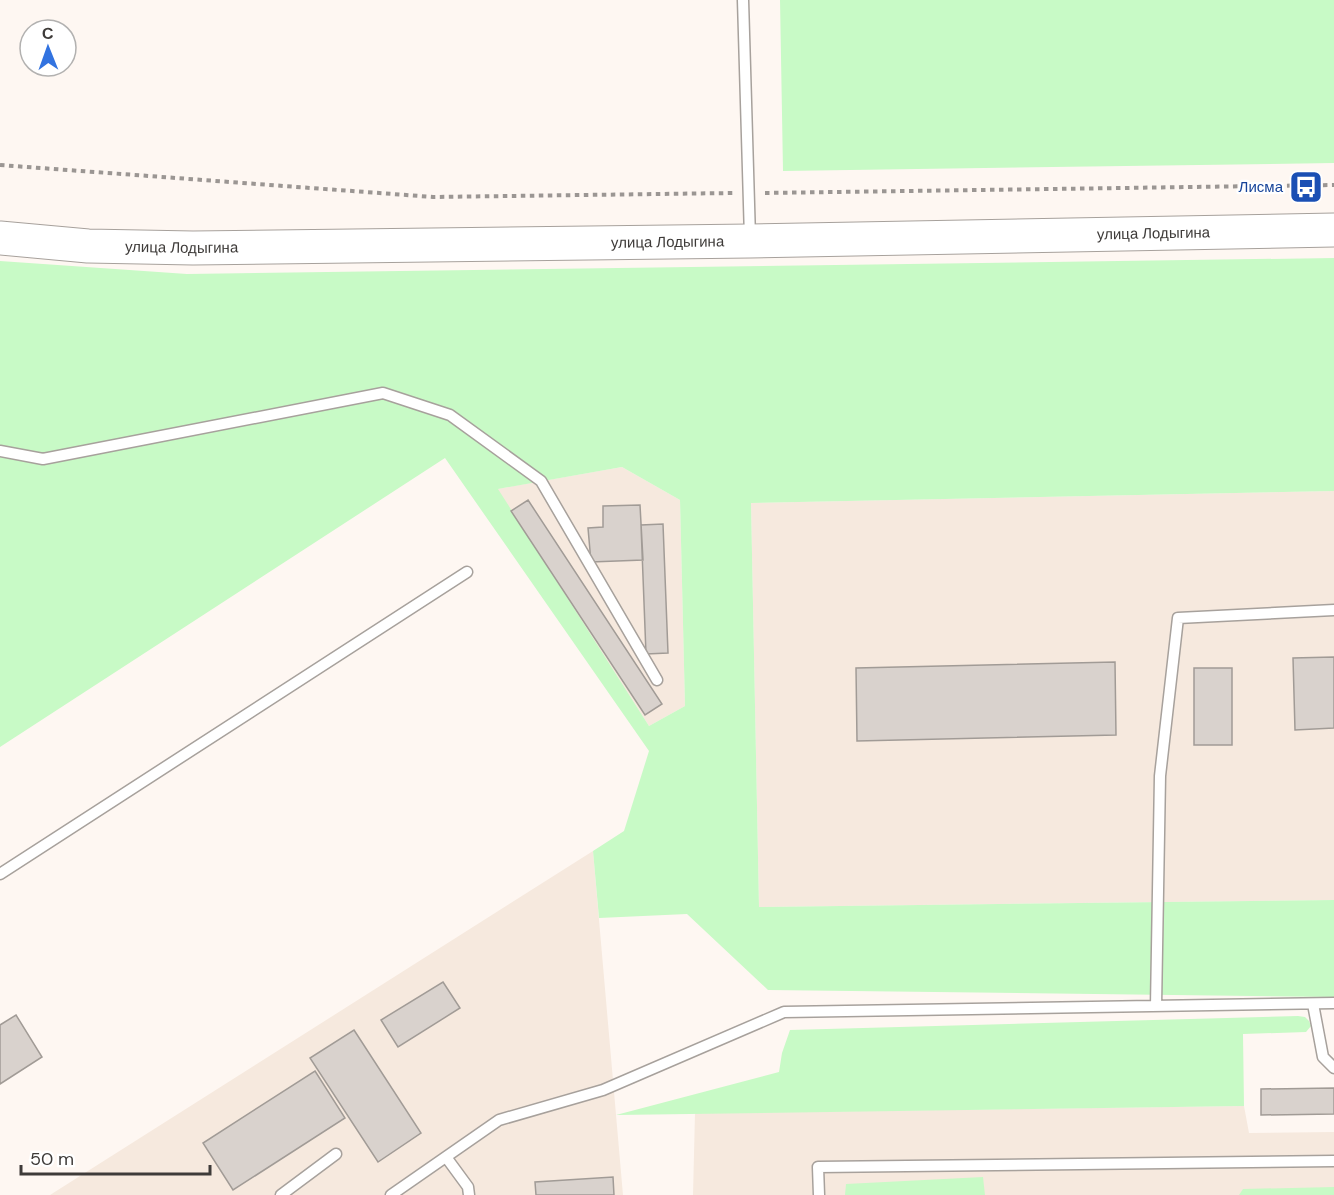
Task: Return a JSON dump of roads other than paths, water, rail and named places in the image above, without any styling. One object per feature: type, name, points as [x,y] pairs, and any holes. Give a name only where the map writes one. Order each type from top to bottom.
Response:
[{"type":"main road","name":"улица Лодыгина","points":[[0,238],[88,246],[181,248],[750,241],[1334,230]]},
{"type":"lane","points":[[743,0],[750,241]]},
{"type":"lane","points":[[0,451],[43,459],[383,393],[450,415],[541,481],[657,680]]},
{"type":"lane","points":[[0,874],[467,572]]},
{"type":"lane","points":[[1156,1006],[1160,776],[1178,618],[1334,610]]},
{"type":"lane","points":[[1312,1004],[1323,1057],[1334,1068]]},
{"type":"lane","points":[[391,1195],[499,1120],[603,1090],[784,1012],[1334,1004]]},
{"type":"lane","points":[[281,1195],[336,1154]]},
{"type":"lane","points":[[446,1157],[468,1187],[469,1195]]},
{"type":"lane","points":[[819,1195],[818,1167],[1334,1161]]},
{"type":"place","name":"Лисма","points":[[1306,187]]}]
